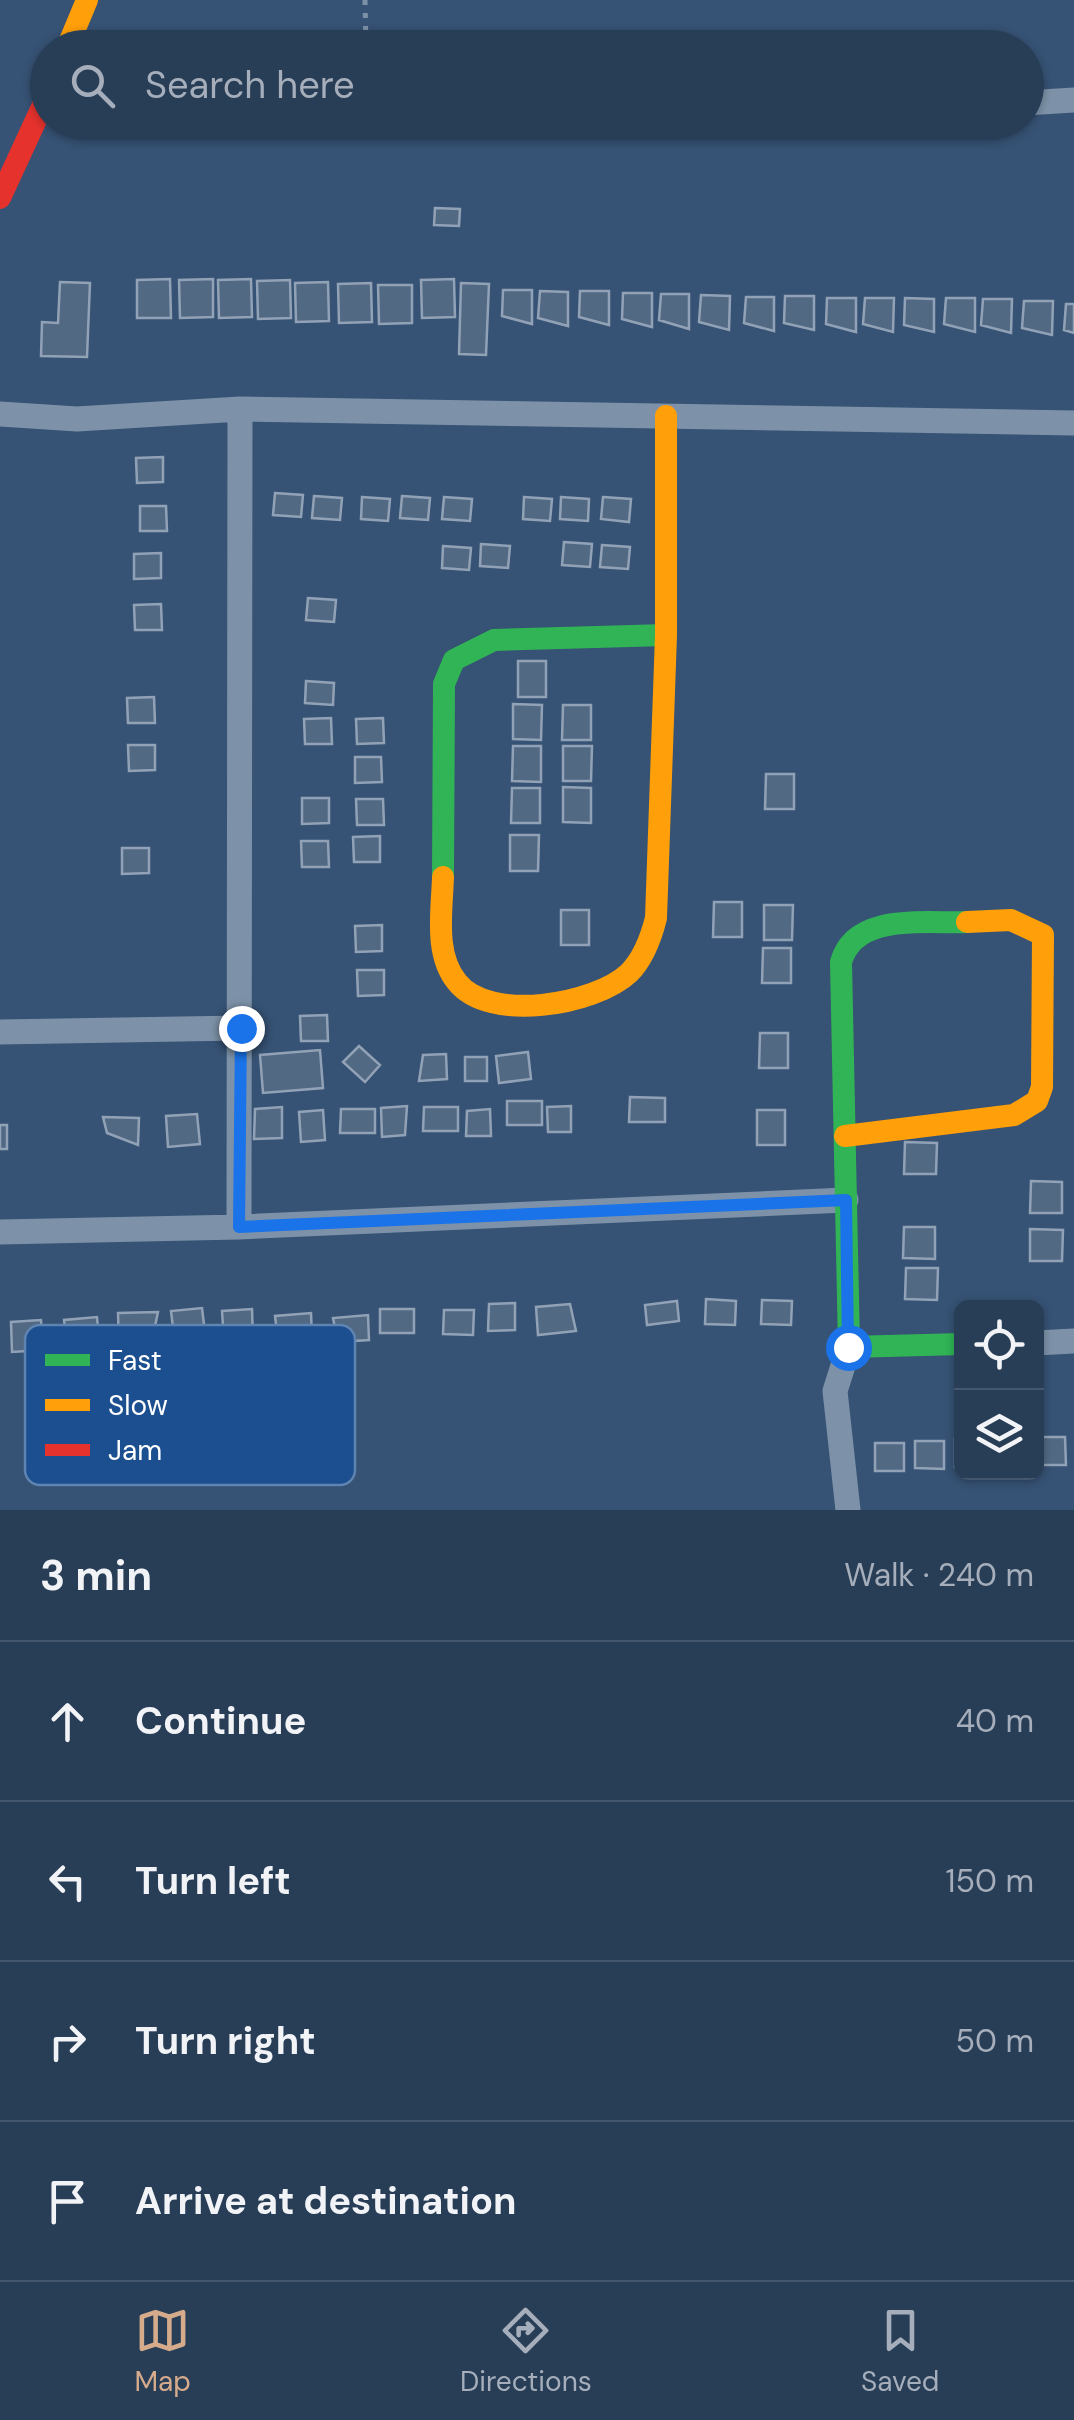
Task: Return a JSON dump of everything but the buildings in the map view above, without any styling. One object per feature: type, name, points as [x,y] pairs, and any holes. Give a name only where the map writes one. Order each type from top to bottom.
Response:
[{"type":"street","points":[[74,30],[87,0]]},
{"type":"street","points":[[1044,102],[1074,100]]},
{"type":"street","points":[[0,198],[11,145],[30,119]]},
{"type":"street","points":[[0,414],[76,419],[240,408],[1074,423]]},
{"type":"street","points":[[239,1227],[240,408]]},
{"type":"street","points":[[666,416],[666,636],[656,918],[648,950],[625,978],[594,996],[534,1006],[483,1000],[460,986],[442,952],[444,684],[454,660],[494,640],[666,636]]},
{"type":"street","points":[[845,1136],[1014,1115],[1037,1101],[1042,1087],[1043,935],[1011,920],[857,931],[845,945],[841,962],[848,1347],[836,1390],[848,1510]]},
{"type":"street","points":[[0,1032],[241,1028]]},
{"type":"street","points":[[0,1232],[239,1227],[846,1200]]},
{"type":"street","points":[[1044,1342],[1074,1341]]},
{"type":"street","points":[[848,1347],[954,1344]]},
{"type":"path","points":[[364,0],[365,30]]},
{"type":"traffic: fast","points":[[443,877],[444,684],[454,660],[494,640],[666,635]]},
{"type":"traffic: fast","points":[[954,1344],[849,1347],[841,962],[849,946],[876,928],[912,922],[967,922]]},
{"type":"traffic: slow","points":[[74,30],[87,0]]},
{"type":"traffic: slow","points":[[443,877],[441,932],[445,959],[457,982],[472,995],[517,1006],[568,1001],[592,994],[629,973],[646,947],[656,918],[666,635],[666,416]]},
{"type":"traffic: slow","points":[[845,1136],[1014,1115],[1037,1101],[1042,1087],[1043,935],[1011,920],[967,922]]},
{"type":"traffic: jam","points":[[0,198],[30,133]]},
{"type":"route","points":[[241,1028],[239,1227],[846,1200],[844,1285],[848,1347]]}]
